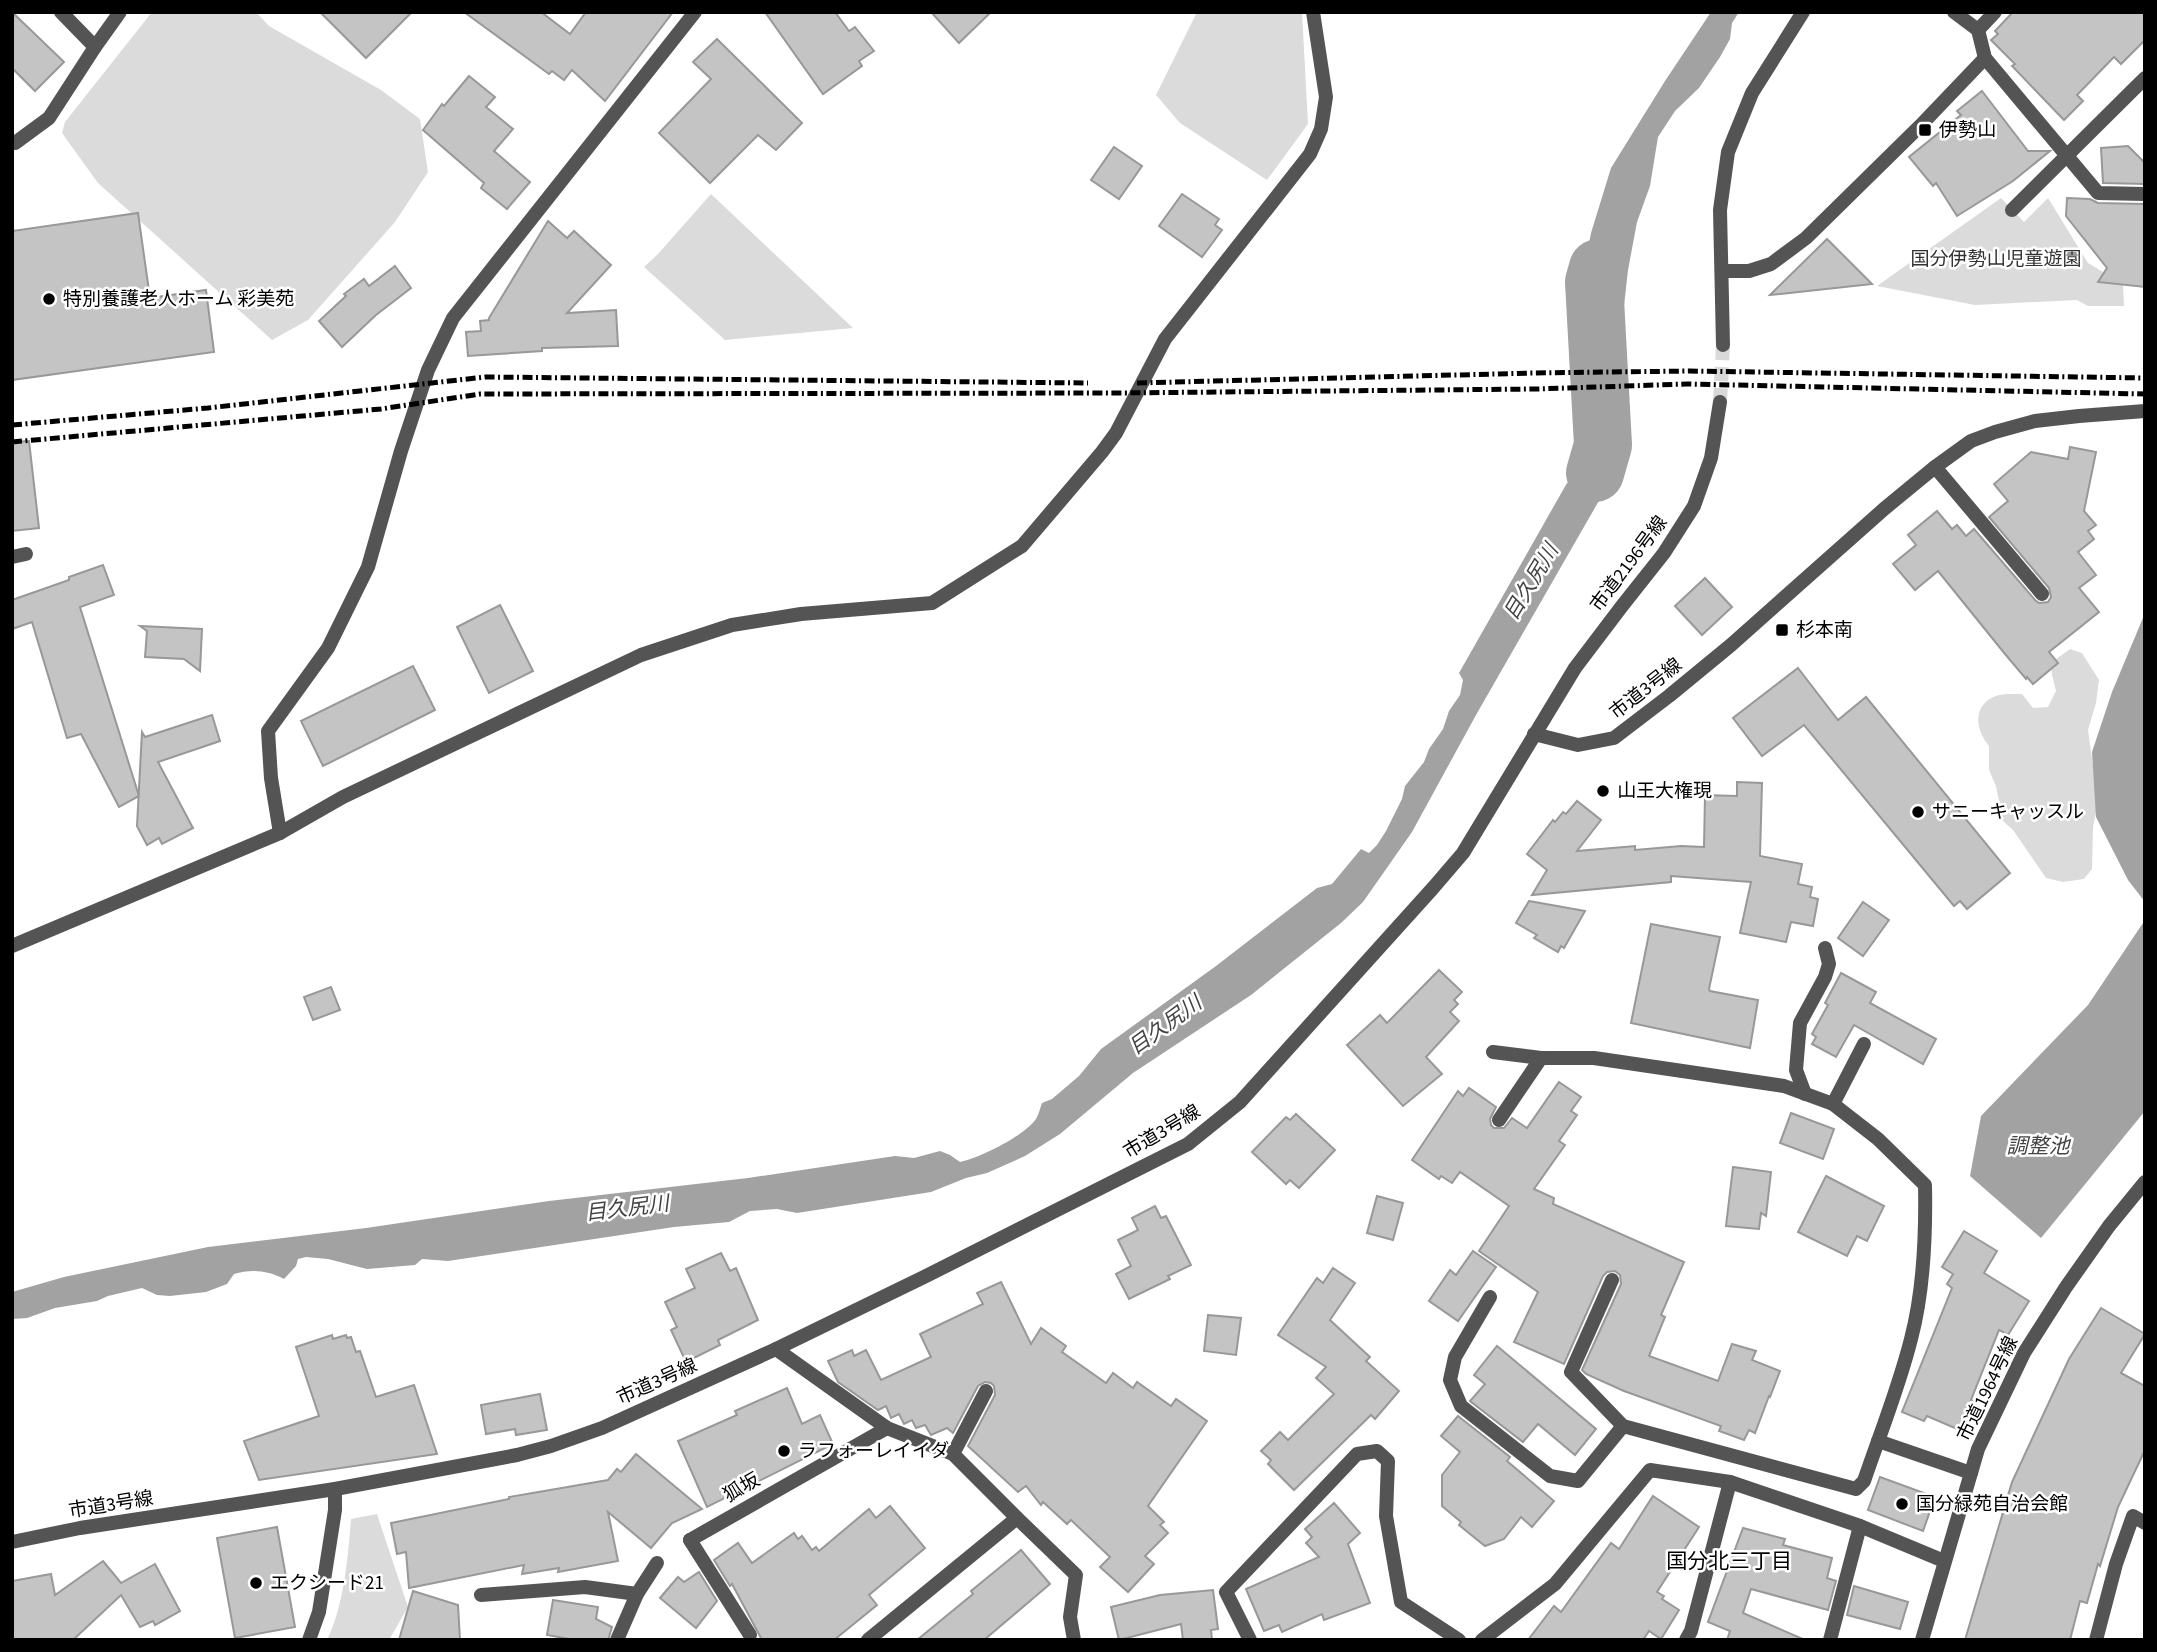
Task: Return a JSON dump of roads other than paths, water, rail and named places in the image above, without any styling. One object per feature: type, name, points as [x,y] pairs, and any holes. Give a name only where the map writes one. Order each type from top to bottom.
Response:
[{"type":"street","points":[[61,12],[95,47]]},
{"type":"street","points":[[15,143],[49,118],[120,12]]},
{"type":"street","points":[[280,833],[271,778],[268,731],[328,648],[368,567],[405,439],[440,341],[453,318],[695,12]]},
{"type":"street","points":[[12,946],[280,833],[343,797],[641,655],[732,625],[801,614],[932,603],[1022,546],[1116,433],[1165,339],[1310,154],[1321,129],[1326,97],[1313,12]]},
{"type":"street","points":[[1723,345],[1720,210],[1728,152],[1752,93],[1803,12]]},
{"type":"street","points":[[1954,12],[1978,30],[1985,58],[2098,193],[2145,194]]},
{"type":"street","points":[[1978,30],[1995,12]]},
{"type":"street","points":[[1723,271],[1749,271],[1771,264],[1806,237],[1921,125],[1985,58]]},
{"type":"street","points":[[2012,210],[2145,78]]},
{"type":"street","name":"市道2196号線","points":[[1534,734],[1575,668],[1664,553],[1693,506],[1711,458],[1720,402]]},
{"type":"street","name":"市道3号線","points":[[12,1542],[80,1528],[335,1489],[517,1455],[551,1446],[602,1428],[776,1349],[924,1278],[1188,1144],[1240,1102],[1463,853],[1534,734],[1578,744],[1614,738],[1731,645],[1884,509],[1971,441],[1995,432],[2046,420],[2145,411]]},
{"type":"street","points":[[1935,467],[2042,594]]},
{"type":"street","points":[[1805,1094],[1796,1070],[1800,1023],[1825,977],[1829,964],[1825,948]]},
{"type":"street","points":[[1833,1104],[1864,1044]]},
{"type":"street","points":[[1493,1052],[1541,1058],[1594,1058],[1784,1086],[1833,1104],[1878,1139],[1925,1185],[1922,1280],[1912,1338],[1864,1481],[1857,1489],[1623,1426],[1571,1371],[1612,1280]]},
{"type":"street","points":[[1499,1121],[1541,1058]]},
{"type":"street","name":"市道1964号線","points":[[1922,1640],[1978,1450],[2024,1353],[2109,1226],[2145,1182]]},
{"type":"street","points":[[1490,1297],[1455,1357],[1450,1380],[1461,1406],[1550,1476],[1578,1481],[1623,1426]]},
{"type":"street","points":[[776,1349],[887,1427],[953,1454],[1076,1575],[1070,1616],[1074,1640]]},
{"type":"street","points":[[953,1454],[986,1391]]},
{"type":"street","name":"狐坂","points":[[750,1635],[690,1540],[887,1427]]},
{"type":"street","points":[[1878,1441],[1971,1473]]},
{"type":"street","points":[[1250,1640],[1226,1592],[1357,1454],[1377,1451],[1388,1461],[1386,1516],[1401,1602],[1459,1640]]},
{"type":"street","points":[[1482,1640],[1555,1584],[1650,1470],[1730,1482],[1860,1526],[1944,1561]]},
{"type":"street","points":[[1686,1640],[1691,1631],[1730,1482]]},
{"type":"street","points":[[310,1640],[319,1612],[335,1510],[335,1489]]},
{"type":"street","points":[[868,1640],[1017,1518]]},
{"type":"street","points":[[2096,1640],[2116,1564],[2139,1520]]},
{"type":"street","points":[[1830,1640],[1860,1526]]},
{"type":"street","points":[[617,1640],[637,1594],[657,1563]]},
{"type":"street","points":[[481,1595],[584,1587],[637,1594]]},
{"type":"water","points":[[1711,12],[1739,12],[1732,23],[1730,39],[1720,57],[1699,88],[1675,111],[1658,137],[1650,186],[1637,222],[1628,270],[1624,306],[1625,344],[1578,348],[1585,265],[1591,233],[1611,168]]},
{"type":"water","points":[[1622,394],[1620,448],[1612,478],[1412,832],[1363,902],[1341,923],[1251,995],[1133,1073],[1060,1134],[1025,1156],[987,1173],[931,1192],[797,1213],[777,1209],[750,1211],[729,1222],[674,1227],[448,1261],[422,1259],[415,1265],[367,1269],[328,1259],[306,1257],[298,1259],[296,1266],[284,1279],[265,1272],[247,1271],[234,1274],[227,1284],[206,1292],[170,1296],[157,1295],[142,1288],[97,1301],[55,1308],[27,1318],[12,1319],[12,1292],[64,1277],[208,1247],[366,1228],[549,1201],[748,1178],[895,1156],[914,1158],[940,1151],[960,1162],[1001,1145],[1030,1126],[1042,1103],[1052,1099],[1079,1076],[1101,1049],[1216,966],[1317,888],[1332,884],[1361,849],[1369,853],[1377,845],[1402,799],[1405,786],[1424,762],[1429,749],[1443,729],[1449,711],[1460,695],[1463,680],[1459,673],[1567,483],[1576,484],[1585,472],[1593,442],[1583,395]]},
{"type":"water","points":[[2145,613],[2145,902],[2128,880],[2096,817],[2092,752],[2112,692]]},
{"type":"water","name":"調整池","points":[[2145,920],[2145,1111],[2041,1238],[1970,1176],[1981,1116],[2088,1005]]},
{"type":"waterway","name":"目久尻川","points":[[1595,473],[1603,445],[1594,282],[1598,268]]},
{"type":"tunnel","points":[[1720,402],[1723,345]]},
{"type":"railway","points":[[1137,383],[1689,371],[2145,378]]},
{"type":"railway","points":[[12,425],[208,408],[485,377],[1088,383]]},
{"type":"railway","points":[[12,442],[381,409],[480,394],[1114,393],[1537,389],[1687,384],[2145,394]]},
{"type":"place","name":"伊勢山","points":[[1925,130]]},
{"type":"place","name":"特別養護老人ホーム 彩美苑","points":[[49,299]]},
{"type":"place","name":"杉本南","points":[[1782,630]]},
{"type":"place","name":"山王大権現","points":[[1603,791]]},
{"type":"place","name":"サニーキャッスル","points":[[1918,812]]},
{"type":"place","name":"ラフォーレイイダ","points":[[784,1451]]},
{"type":"place","name":"国分緑苑自治会館","points":[[1902,1504]]},
{"type":"place","name":"エクシード21","points":[[256,1583]]},
{"type":"district","name":"国分北三丁目","points":[[1729,1561]]},
{"type":"park label","name":"国分伊勢山児童遊園","points":[[1996,259]]}]
